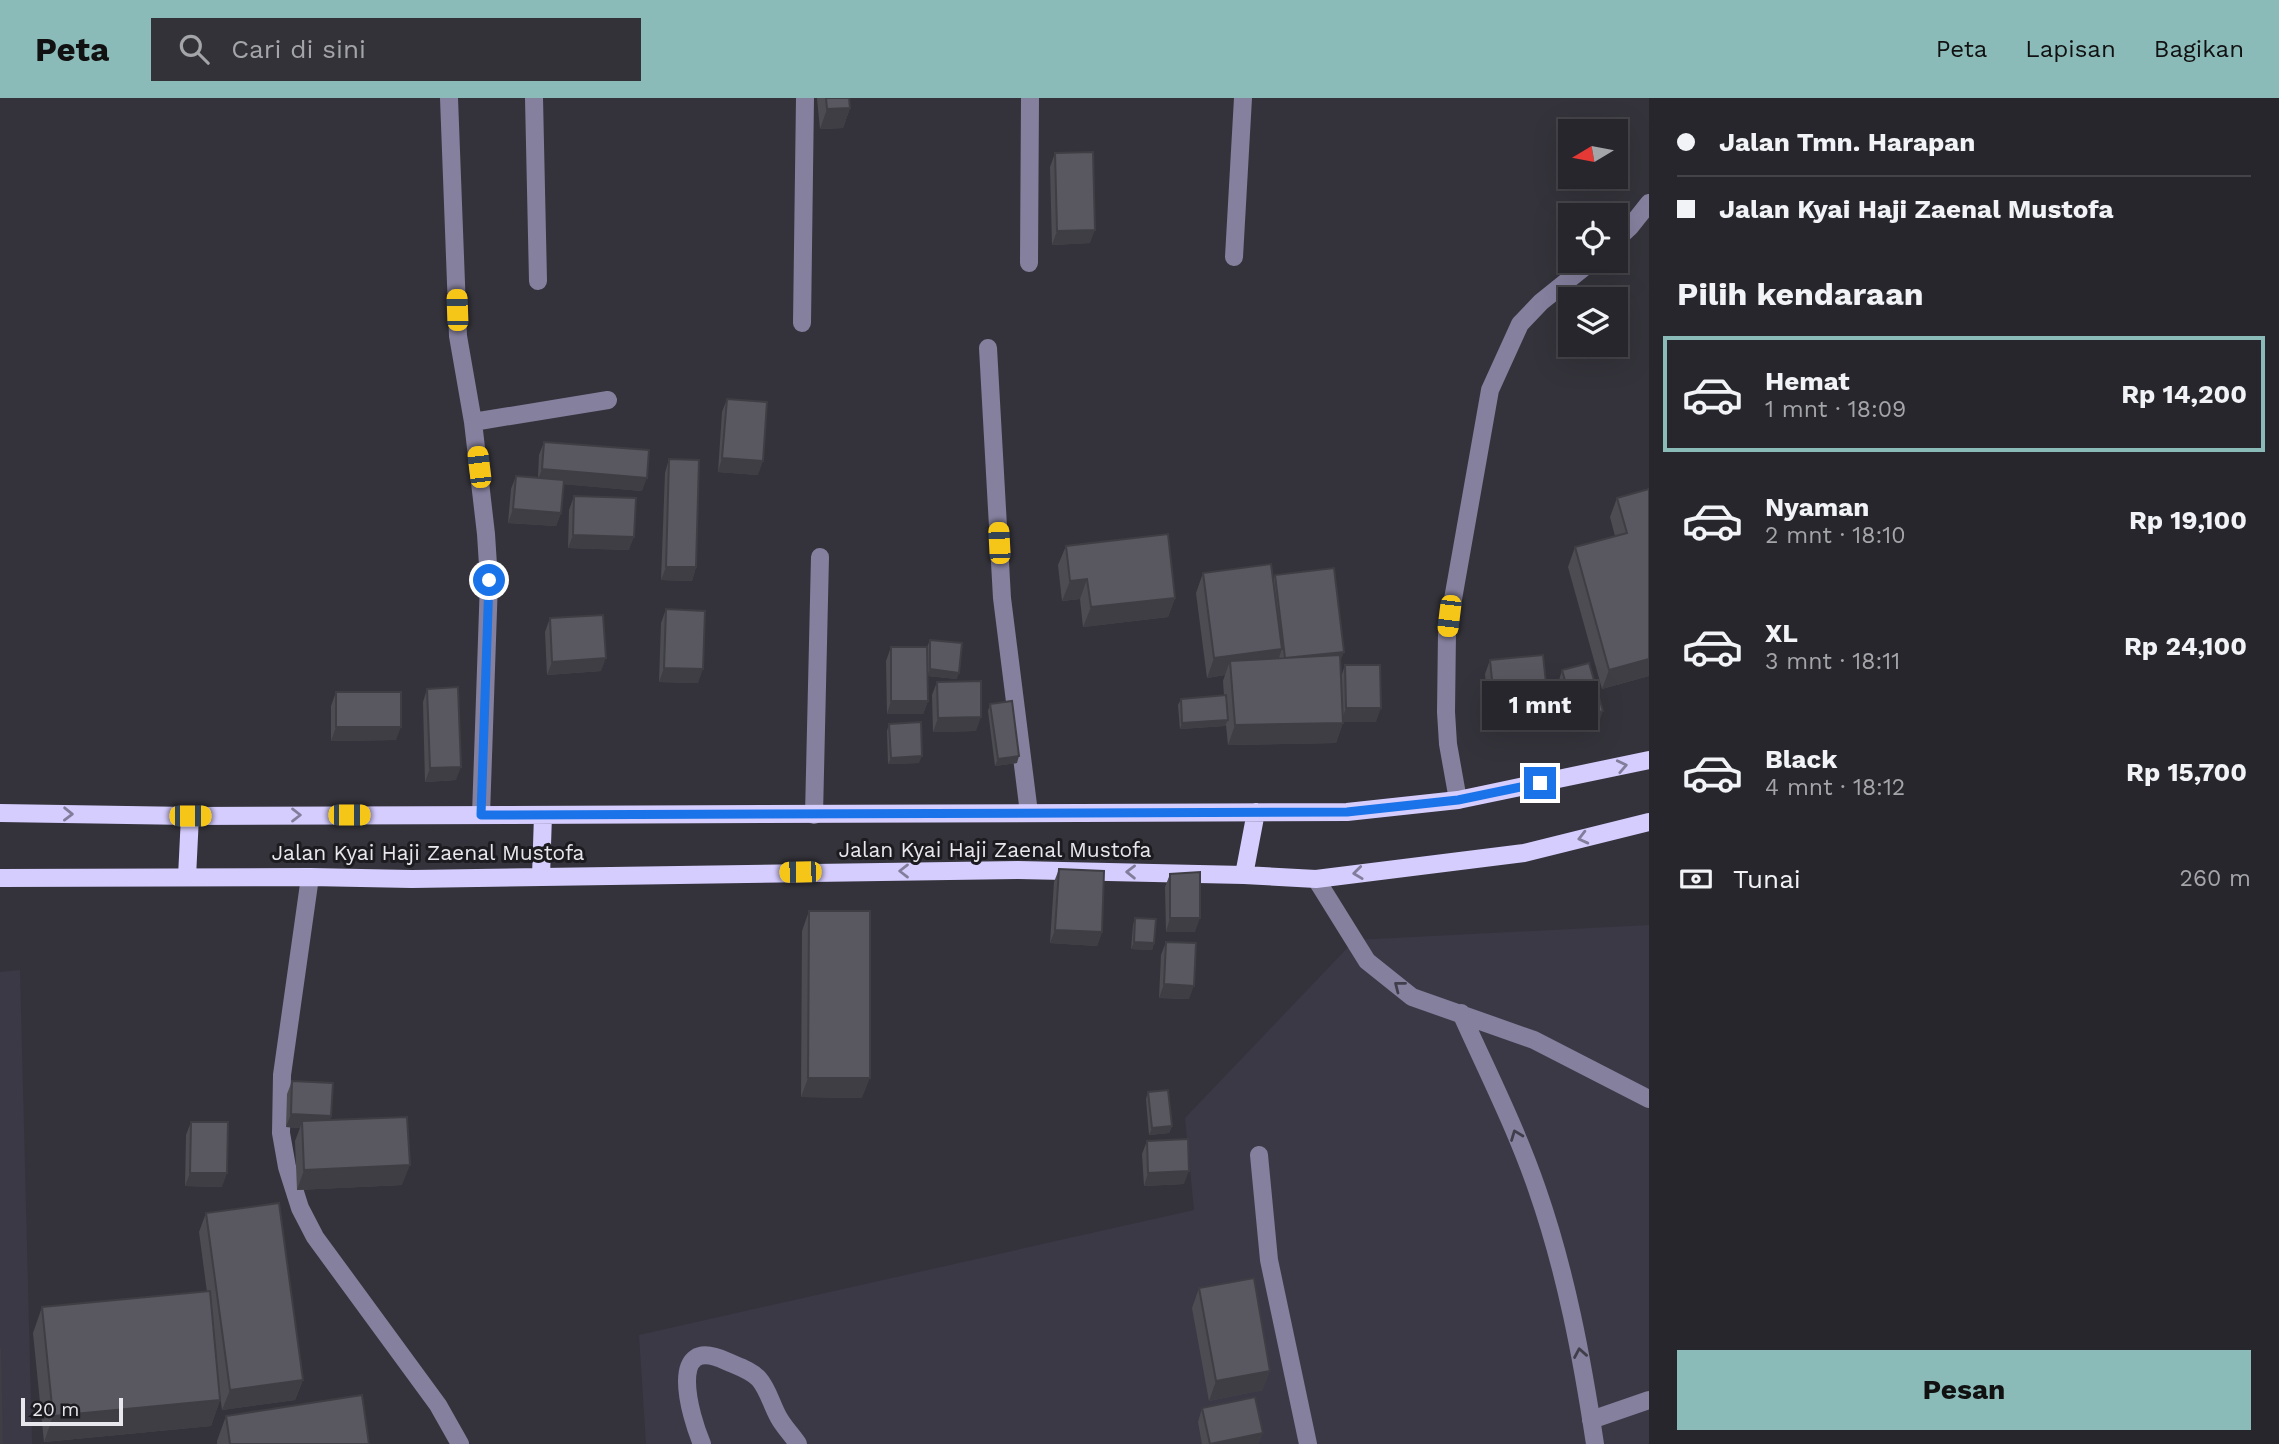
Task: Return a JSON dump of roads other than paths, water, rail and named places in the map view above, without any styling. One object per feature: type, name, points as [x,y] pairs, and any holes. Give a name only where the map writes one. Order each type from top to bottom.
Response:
[{"type":"main road","name":"Jalan Kyai Haji Zaenal Mustofa","points":[[0,813],[190,816],[1347,812],[1458,800],[1649,760]]},
{"type":"main road","points":[[1244,875],[1256,812]]},
{"type":"main road","points":[[541,876],[543,814]]},
{"type":"main road","points":[[187,877],[190,816]]},
{"type":"main road","name":"Jalan Kyai Haji Zaenal Mustofa","points":[[0,878],[412,879],[1018,870],[1316,879],[1524,853],[1649,822]]},
{"type":"street","points":[[449,98],[458,336],[473,422],[489,580],[481,815]]},
{"type":"street","points":[[534,98],[538,281]]},
{"type":"street","points":[[802,323],[805,98]]},
{"type":"street","points":[[1029,262],[1030,98]]},
{"type":"street","points":[[1234,257],[1243,98]]},
{"type":"street","points":[[1628,229],[1649,203]]},
{"type":"street","points":[[1458,800],[1448,744],[1447,633],[1490,390],[1520,324],[1541,302],[1577,273]]},
{"type":"street","points":[[988,348],[1002,598],[1029,813]]},
{"type":"street","points":[[473,422],[608,400]]},
{"type":"street","points":[[814,815],[820,557]]},
{"type":"street","points":[[310,877],[282,1075],[281,1133],[286,1167],[300,1208],[315,1237],[438,1405],[460,1444]]},
{"type":"street","points":[[1316,879],[1367,961],[1412,997],[1534,1041],[1649,1099]]},
{"type":"street","points":[[1461,1013],[1504,1103],[1538,1190],[1574,1320],[1595,1444]]},
{"type":"street","points":[[1259,1155],[1269,1259],[1308,1444]]},
{"type":"street","points":[[702,1444],[693,1423],[687,1372],[690,1360],[697,1355],[709,1355],[760,1380],[779,1419],[798,1444]]},
{"type":"street","points":[[1591,1420],[1649,1400]]}]
